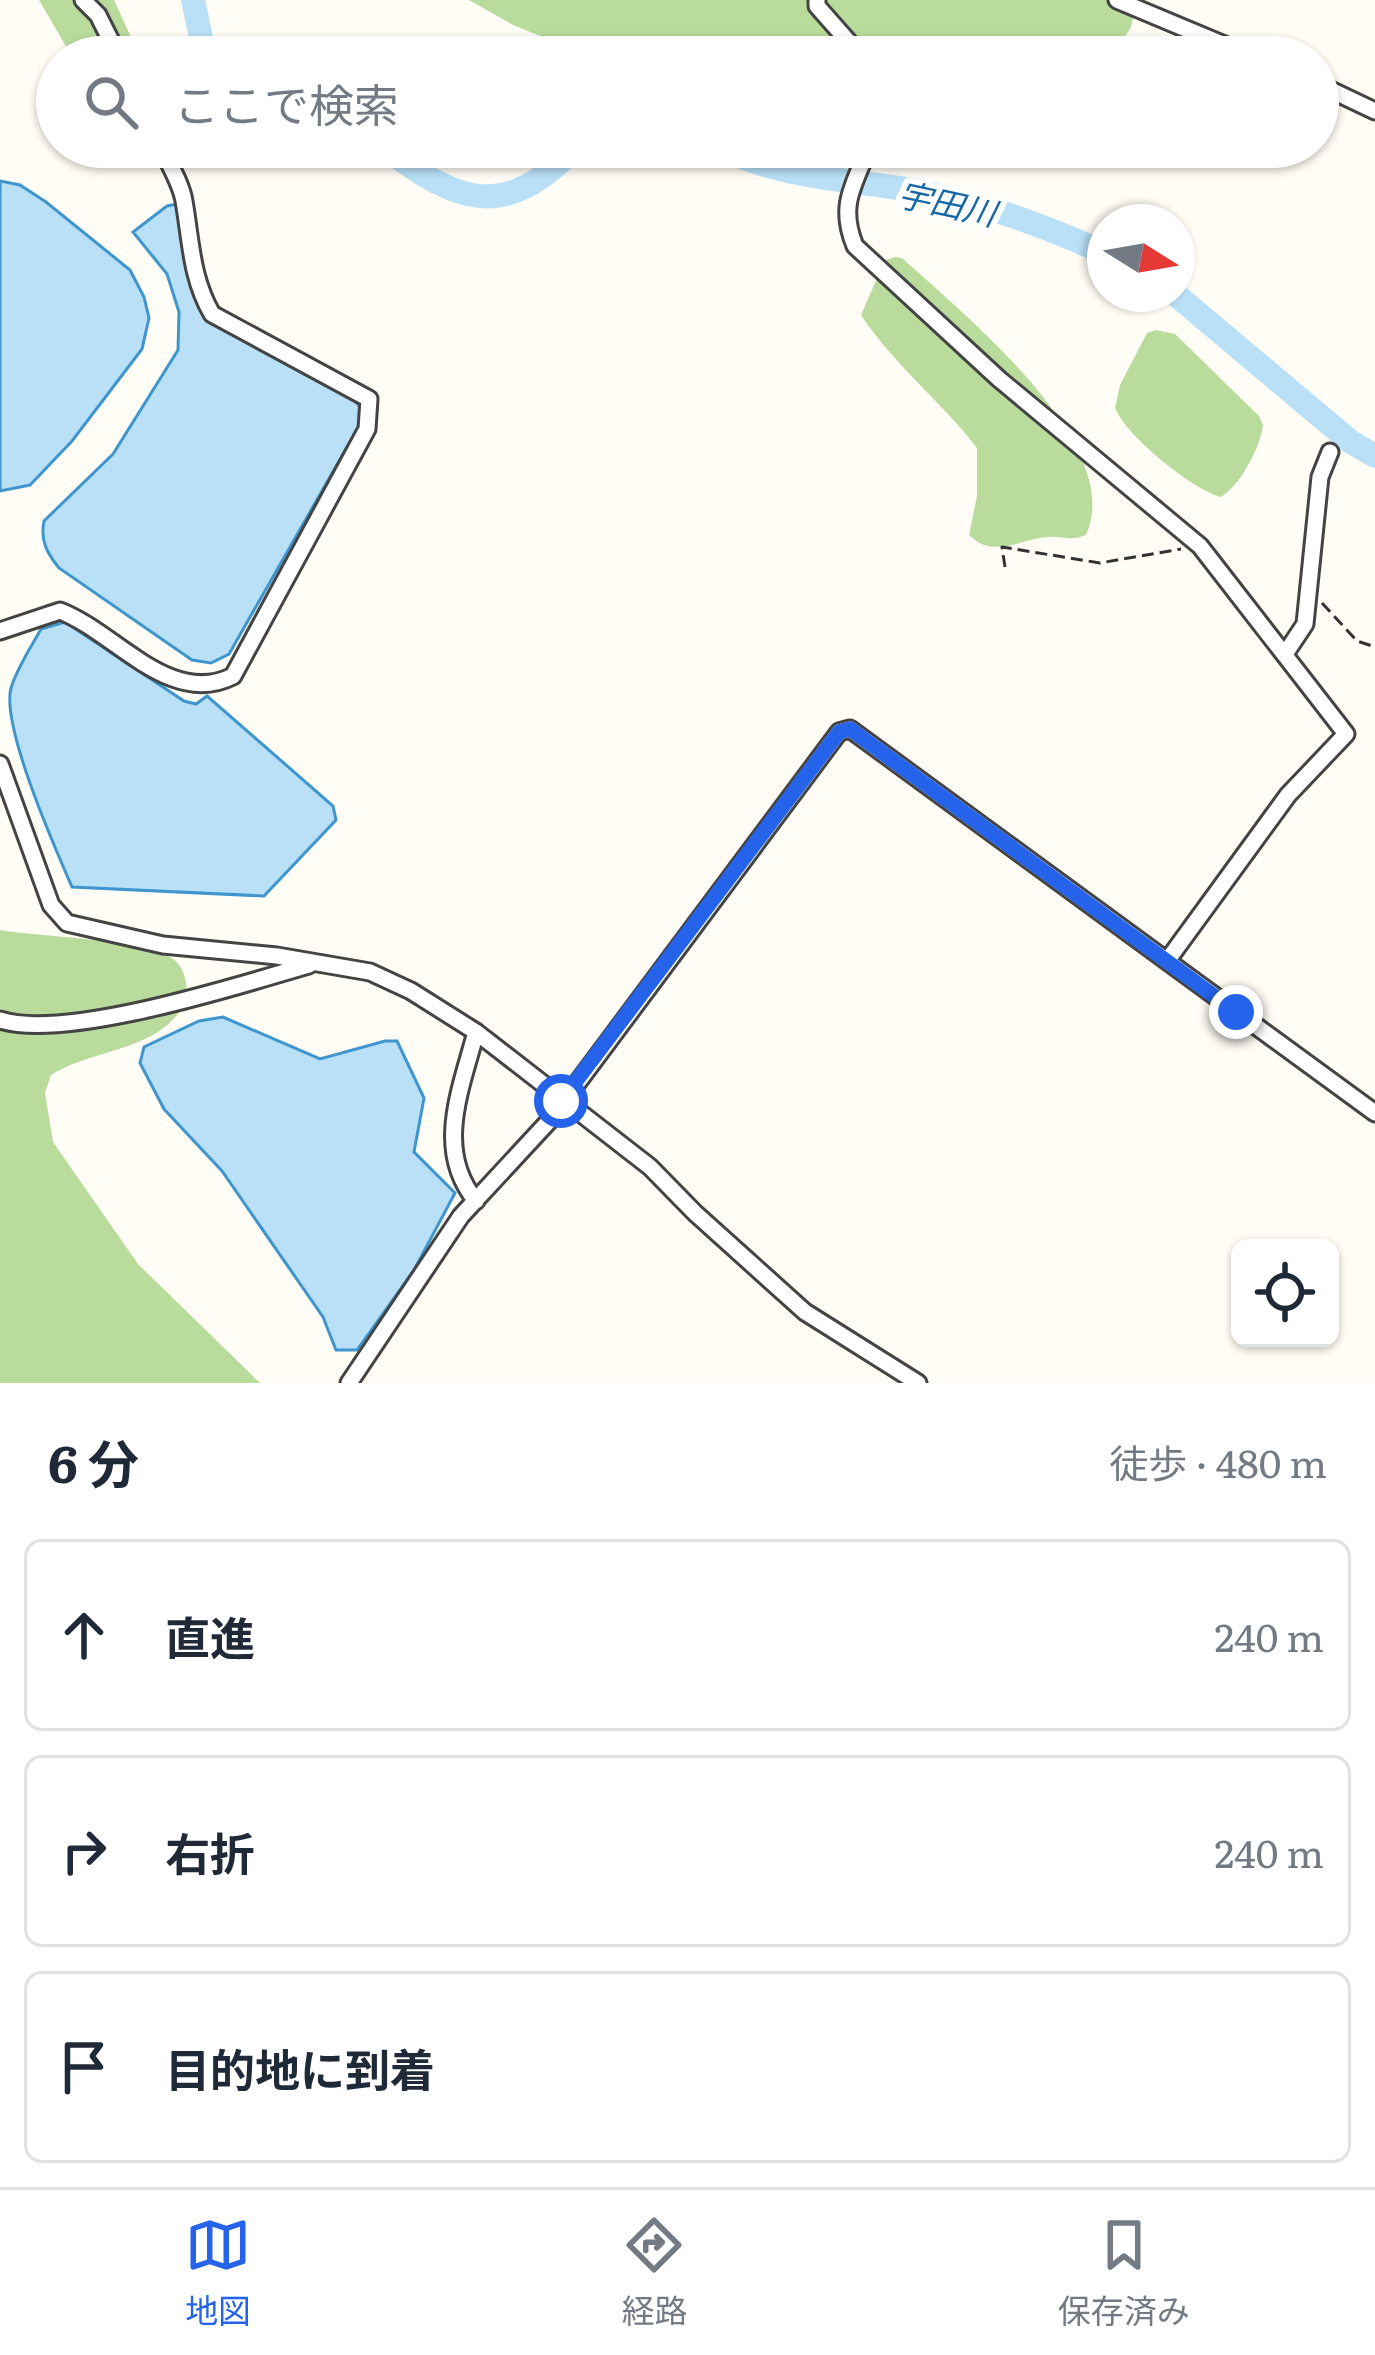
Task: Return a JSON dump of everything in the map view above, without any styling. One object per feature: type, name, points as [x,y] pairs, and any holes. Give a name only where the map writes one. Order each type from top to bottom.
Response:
[{"type":"street","points":[[83,0],[108,36]]},
{"type":"street","points":[[817,0],[817,7],[843,36]]},
{"type":"street","points":[[1117,0],[1203,36]]},
{"type":"street","points":[[1339,94],[1375,111]]},
{"type":"street","points":[[0,631],[60,610],[177,682],[203,685],[233,676],[367,429],[369,399],[212,314],[201,296],[184,196],[171,168]]},
{"type":"street","points":[[860,168],[846,203],[854,246],[999,379],[1200,546],[1346,734],[1288,795],[1167,961]]},
{"type":"street","points":[[1286,654],[1305,624],[1320,476],[1330,452]]},
{"type":"street","points":[[349,1383],[476,1201],[561,1101],[839,732],[850,729],[1375,1114]]},
{"type":"street","points":[[0,764],[51,905],[67,923],[163,945],[277,956],[370,972],[411,991],[476,1032],[650,1167],[805,1312],[918,1383]]},
{"type":"street","points":[[0,1020],[18,1026],[61,1024],[200,997],[312,964]]},
{"type":"street","points":[[476,1032],[453,1123],[453,1160],[461,1183],[476,1201]]},
{"type":"path","points":[[1005,567],[1002,547],[1100,563],[1200,546]]},
{"type":"path","points":[[1310,590],[1357,640],[1375,647]]},
{"type":"green space","points":[[39,0],[114,0],[130,36],[60,36]]},
{"type":"green space","points":[[469,0],[1137,0],[1126,36],[540,36]]},
{"type":"green space","points":[[902,258],[997,346],[1061,422],[1083,461],[1092,499],[1086,535],[1000,547],[979,543],[969,535],[977,496],[977,448],[861,315],[885,260]]},
{"type":"green space","points":[[1147,333],[1175,334],[1263,425],[1248,465],[1221,497],[1162,460],[1132,433],[1115,408],[1120,385]]},
{"type":"green space","points":[[0,930],[141,947],[160,952],[180,966],[186,997],[168,1024],[137,1043],[51,1075],[45,1093],[53,1142],[138,1264],[260,1383],[0,1383]]},
{"type":"water","points":[[0,181],[20,185],[46,202],[130,270],[149,318],[142,349],[72,441],[30,485],[0,491]]},
{"type":"water","points":[[177,204],[199,303],[349,395],[363,410],[363,419],[229,654],[211,663],[192,660],[59,568],[43,535],[44,521],[113,454],[178,350],[179,312],[167,274],[133,232],[167,206]]},
{"type":"water","points":[[65,622],[184,701],[196,704],[207,696],[333,806],[336,820],[264,896],[72,887],[31,787],[10,706],[14,680],[41,629]]},
{"type":"water","points":[[223,1017],[320,1059],[397,1041],[424,1098],[414,1152],[455,1193],[414,1270],[357,1350],[336,1350],[323,1317],[222,1171],[164,1109],[140,1063],[144,1047],[199,1021]]},
{"type":"waterway","name":"宇田川","points":[[193,0],[201,36]]},
{"type":"waterway","name":"宇田川","points":[[413,168],[458,191],[481,196],[526,187],[553,168]]},
{"type":"waterway","name":"宇田川","points":[[775,168],[966,202],[1087,246]]},
{"type":"waterway","name":"宇田川","points":[[1195,311],[1351,442],[1375,456]]},
{"type":"route","points":[[561,1101],[839,732],[850,729],[1236,1012]]}]
